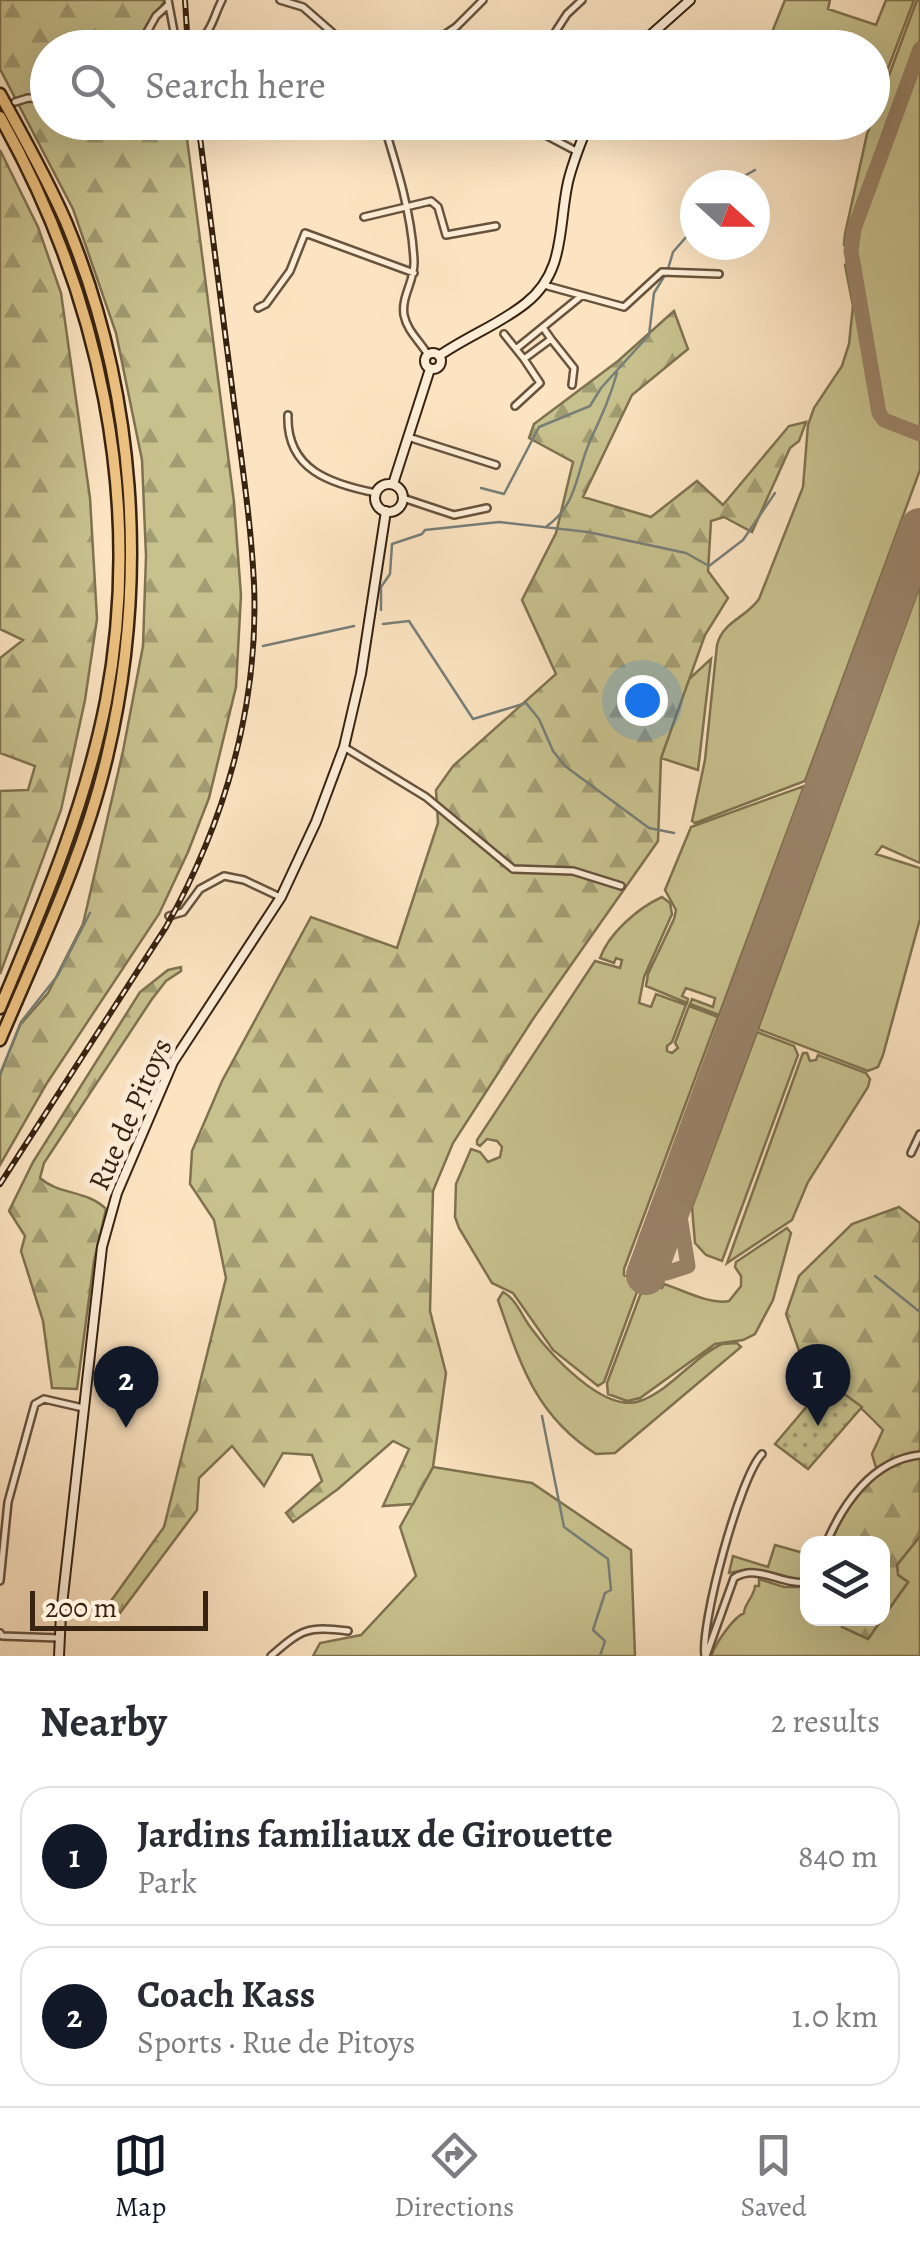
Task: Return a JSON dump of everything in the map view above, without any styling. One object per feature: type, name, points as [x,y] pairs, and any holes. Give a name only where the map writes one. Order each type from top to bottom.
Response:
[{"type":"highway","points":[[0,94],[66,222],[107,345],[128,472],[131,585],[127,645],[106,760],[58,902],[0,1040]]},
{"type":"highway","points":[[0,117],[49,214],[76,280],[106,403],[119,530],[114,645],[93,757],[57,868],[0,1008]]},
{"type":"street","points":[[209,30],[222,0]]},
{"type":"street","points":[[280,0],[306,9],[330,30]]},
{"type":"street","points":[[453,30],[483,0]]},
{"type":"street","points":[[556,30],[582,0]]},
{"type":"street","points":[[656,30],[690,0]]},
{"type":"street","points":[[168,3],[173,30]]},
{"type":"street","points":[[148,30],[168,3]]},
{"type":"street","points":[[15,102],[30,98]]},
{"type":"street","points":[[388,140],[406,207],[414,273],[405,298],[404,318],[428,355]]},
{"type":"street","points":[[556,140],[577,151]]},
{"type":"street","points":[[428,355],[439,356],[515,311],[544,285],[560,246],[568,182],[582,140]]},
{"type":"street","points":[[364,216],[429,201],[435,203],[443,233],[448,236],[496,226]]},
{"type":"street","points":[[258,308],[266,304],[290,271],[305,233],[414,273]]},
{"type":"street","points":[[544,285],[624,306],[662,272],[718,274]]},
{"type":"street","points":[[516,349],[580,297]]},
{"type":"street","points":[[544,329],[574,368],[572,385]]},
{"type":"street","points":[[504,334],[540,383],[516,406]]},
{"type":"street","points":[[524,359],[551,339]]},
{"type":"street","points":[[428,355],[425,364],[430,369]]},
{"type":"street","points":[[430,369],[440,366],[439,356]]},
{"type":"street","points":[[394,484],[430,369]]},
{"type":"street","points":[[288,415],[287,429],[296,455],[316,476],[376,494]]},
{"type":"street","points":[[408,437],[496,465]]},
{"type":"street","points":[[394,484],[403,498],[398,508],[386,511],[379,506],[376,494],[381,486],[394,484]]},
{"type":"street","points":[[403,498],[454,515],[487,508]]},
{"type":"street","name":"Rue de Pitoys","points":[[59,1656],[102,1247],[117,1192],[173,1062],[281,897],[300,860],[344,747],[361,674],[386,511]]},
{"type":"street","points":[[344,747],[426,797],[512,868],[573,871],[621,886]]},
{"type":"street","points":[[169,916],[182,912],[200,889],[224,876],[244,880],[281,897]]},
{"type":"street","points":[[910,1152],[920,1134]]},
{"type":"street","points":[[0,1581],[8,1502],[31,1411],[44,1399],[84,1408]]},
{"type":"street","points":[[706,1656],[705,1635],[729,1527],[752,1468],[762,1454]]},
{"type":"street","points":[[830,1536],[848,1502],[877,1471],[907,1456],[920,1455]]},
{"type":"street","points":[[706,1656],[734,1578],[752,1572],[800,1583]]},
{"type":"street","points":[[272,1656],[301,1631],[315,1627],[348,1631]]},
{"type":"street","points":[[1,1637],[59,1638]]},
{"type":"green space","points":[[0,0],[165,0],[146,30],[30,30],[30,127],[0,69]]},
{"type":"green space","points":[[785,0],[830,0],[828,9],[876,25],[886,0],[914,0],[890,63],[890,30],[773,30]]},
{"type":"green space","points":[[920,0],[920,40],[890,121],[890,72]]},
{"type":"green space","points":[[920,58],[920,431],[890,420],[881,409],[854,251],[859,224]]},
{"type":"green space","points":[[37,140],[187,140],[234,502],[241,595],[236,687],[209,798],[159,914],[47,1083],[0,1165],[0,1075],[20,1025],[48,993],[83,924],[143,646],[146,556],[142,460],[116,333],[73,209]]},
{"type":"green space","points":[[866,140],[883,140],[847,246],[845,234]]},
{"type":"green space","points":[[0,150],[38,227],[61,293],[90,498],[97,619],[85,700],[61,810],[0,974],[0,791],[28,790],[35,766],[0,753],[0,658],[23,640],[0,629]]},
{"type":"green space","points":[[849,260],[876,414],[886,425],[920,437],[920,470],[805,781],[695,823],[692,821],[705,760],[717,645],[724,630],[759,599],[803,487],[808,425],[814,408],[842,366],[849,344],[853,306],[845,265]]},
{"type":"green space","points":[[674,311],[688,349],[632,395],[583,497],[651,517],[697,481],[723,505],[789,426],[806,422],[752,532],[724,517],[711,521],[708,571],[728,598],[705,635],[661,758],[658,841],[533,1019],[453,1143],[433,1191],[430,1311],[446,1373],[433,1467],[413,1504],[383,1506],[409,1449],[393,1441],[293,1522],[286,1513],[322,1481],[312,1455],[283,1453],[264,1486],[232,1446],[199,1478],[197,1510],[120,1613],[106,1608],[164,1527],[226,1278],[214,1220],[190,1184],[192,1151],[222,1081],[311,917],[397,948],[438,823],[436,790],[453,766],[556,674],[522,600],[556,533],[573,462],[529,438],[534,424],[618,361]]},
{"type":"green space","points":[[920,585],[920,863],[882,846],[876,854],[920,868],[920,919],[883,1055],[878,1067],[868,1071],[758,1029]]},
{"type":"green space","points":[[711,659],[698,770],[661,758],[688,680]]},
{"type":"green space","points":[[804,786],[719,1015],[690,1004],[692,999],[713,1007],[715,998],[686,988],[682,996],[688,999],[687,1003],[646,986],[674,919],[676,910],[665,890],[691,827]]},
{"type":"green space","points":[[662,897],[670,903],[672,914],[644,977],[639,1003],[651,1007],[656,994],[686,1005],[667,1046],[672,1053],[678,1048],[675,1043],[689,1006],[718,1017],[624,1269],[624,1275],[641,1281],[604,1382],[598,1386],[553,1350],[513,1293],[492,1283],[455,1217],[456,1184],[471,1149],[480,1152],[488,1162],[500,1157],[502,1147],[497,1141],[487,1139],[480,1146],[477,1140],[595,961],[620,968],[622,960],[616,958],[614,963],[600,958],[610,939],[634,915]]},
{"type":"green space","points":[[181,967],[152,999],[44,1163],[40,1178],[106,1209],[94,1261],[77,1389],[52,1388],[43,1321],[21,1251],[25,1236],[9,1211],[33,1162],[140,992],[168,970]]},
{"type":"green space","points":[[757,1032],[794,1046],[798,1055],[722,1261],[706,1255],[695,1243],[692,1207]]},
{"type":"green space","points":[[803,1053],[807,1053],[810,1061],[818,1055],[866,1073],[870,1079],[868,1087],[808,1182],[792,1220],[727,1263]]},
{"type":"green space","points":[[899,1207],[920,1223],[920,1536],[897,1565],[898,1575],[908,1582],[890,1608],[890,1536],[834,1536],[843,1515],[877,1471],[872,1454],[883,1430],[841,1393],[809,1379],[786,1314],[799,1276],[852,1224]]},
{"type":"green space","points":[[787,1228],[791,1233],[773,1300],[755,1334],[715,1344],[640,1398],[627,1401],[608,1394],[607,1383],[645,1282],[662,1288],[664,1284],[714,1301],[729,1301],[741,1286],[736,1262]]},
{"type":"green space","points":[[503,1292],[564,1366],[610,1399],[626,1403],[651,1396],[722,1344],[737,1343],[741,1347],[615,1453],[596,1454],[558,1422],[532,1386],[498,1300]]},
{"type":"green space","points":[[825,1385],[832,1385],[862,1407],[808,1469],[775,1444]]},
{"type":"green space","points":[[433,1467],[532,1483],[631,1550],[635,1656],[313,1656],[320,1643],[361,1635],[416,1576],[400,1527]]},
{"type":"green space","points":[[920,1536],[920,1656],[711,1656],[726,1631],[744,1613],[759,1579],[784,1587],[800,1587],[800,1626],[843,1626],[868,1639],[877,1626],[890,1626],[890,1608],[908,1582],[898,1575],[897,1565]]},
{"type":"green space","points":[[775,1545],[800,1552],[800,1580],[749,1569],[729,1573],[733,1556],[768,1567]]},
{"type":"green space","points":[[842,1626],[877,1626],[868,1639]]},
{"type":"waterway","points":[[668,269],[680,244]]},
{"type":"waterway","points":[[481,488],[504,494],[539,427],[590,406],[601,388],[649,335],[654,293],[665,275]]},
{"type":"waterway","points":[[547,526],[571,498],[617,373]]},
{"type":"waterway","points":[[381,610],[381,587],[390,574],[392,544],[425,530],[499,522],[588,532],[686,553],[709,566],[743,540],[775,493]]},
{"type":"waterway","points":[[383,624],[409,621],[473,719],[526,703],[565,766],[649,828],[674,833]]},
{"type":"waterway","points":[[263,646],[354,626]]},
{"type":"waterway","points":[[0,1074],[21,1022],[58,975],[90,913]]},
{"type":"waterway","points":[[875,1276],[920,1312]]},
{"type":"waterway","points":[[542,1416],[564,1527],[608,1559],[611,1590],[605,1593],[593,1630],[605,1641],[600,1656]]},
{"type":"taxiway","points":[[890,131],[920,49]]},
{"type":"taxiway","points":[[887,140],[854,229],[851,251],[879,413],[884,420],[920,434]]},
{"type":"taxiway","points":[[665,1222],[649,1232],[645,1247],[651,1262],[666,1273],[688,1266],[676,1192]]},
{"type":"runway","points":[[646,1275],[920,528]]},
{"type":"railway","points":[[185,0],[187,30]]},
{"type":"railway","points":[[0,1184],[166,927],[187,887],[221,804],[244,718],[254,629],[253,560],[200,140]]},
{"type":"place","name":"Jardins familiaux de Girouette","points":[[818,1426]]},
{"type":"place","name":"Coach Kass","points":[[126,1428]]}]
